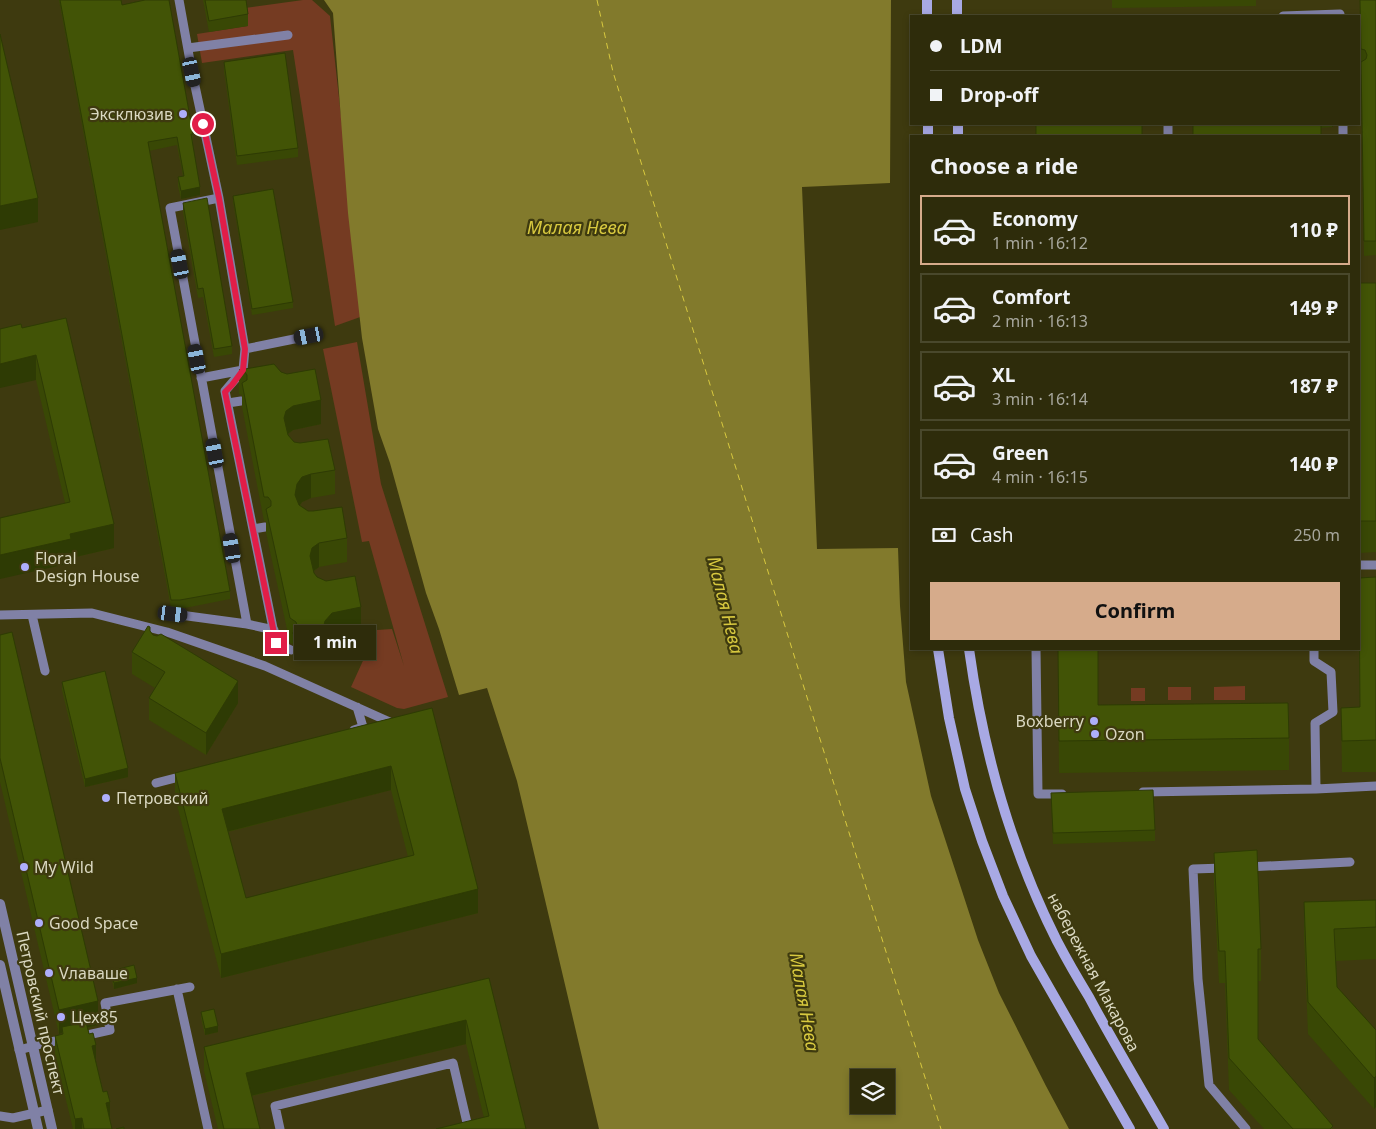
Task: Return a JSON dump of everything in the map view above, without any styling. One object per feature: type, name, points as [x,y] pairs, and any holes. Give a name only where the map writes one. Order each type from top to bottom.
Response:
[{"type":"main road","points":[[927,0],[927,15]]},
{"type":"main road","points":[[957,0],[957,15]]},
{"type":"main road","points":[[938,650],[949,718],[965,789],[1003,896],[1031,956],[1130,1129]]},
{"type":"main road","name":"набережная Макарова","points":[[969,650],[979,710],[995,781],[1031,884],[1057,941],[1164,1129]]},
{"type":"street","name":"Петровский проспект","points":[[0,904],[52,1129]]},
{"type":"street","name":"Петровский проспект","points":[[0,965],[38,1129]]},
{"type":"lane","points":[[179,0],[219,198],[245,349],[243,370],[225,392],[276,643],[291,650]]},
{"type":"lane","points":[[1312,15],[1340,15]]},
{"type":"lane","points":[[188,48],[288,35]]},
{"type":"lane","points":[[219,198],[170,208],[246,624]]},
{"type":"lane","points":[[245,349],[309,336]]},
{"type":"lane","points":[[201,378],[243,370]]},
{"type":"lane","points":[[228,403],[240,401]]},
{"type":"lane","points":[[253,529],[265,527]]},
{"type":"lane","points":[[1360,565],[1376,565]]},
{"type":"lane","points":[[0,614],[92,613],[265,666],[392,723]]},
{"type":"lane","points":[[173,614],[246,624],[274,630]]},
{"type":"lane","points":[[32,615],[45,671]]},
{"type":"lane","points":[[1036,650],[1038,794],[1068,793]]},
{"type":"lane","points":[[1314,650],[1314,660],[1331,672],[1333,712],[1315,724],[1316,789]]},
{"type":"lane","points":[[349,731],[363,727],[357,707]]},
{"type":"lane","points":[[156,783],[195,772]]},
{"type":"lane","points":[[1137,792],[1376,786]]},
{"type":"lane","points":[[1242,867],[1350,862]]},
{"type":"lane","points":[[1232,867],[1193,869],[1198,979],[1209,1084],[1246,1129]]},
{"type":"lane","points":[[19,1050],[110,1030],[105,1003],[190,987]]},
{"type":"lane","points":[[177,990],[208,1129]]},
{"type":"lane","points":[[280,1129],[275,1106],[453,1063],[468,1127],[461,1129]]},
{"type":"lane","points":[[0,1116],[13,1118],[48,1110]]},
{"type":"shaded area","points":[[312,0],[330,16],[363,316],[335,326],[293,50],[202,63],[197,34],[248,26],[245,8]]},
{"type":"shaded area","points":[[357,342],[381,484],[448,697],[404,709],[397,708],[351,687],[377,630],[392,629],[404,666],[369,541],[362,542],[323,349]]},
{"type":"shaded area","points":[[1245,686],[1245,700],[1214,700],[1214,687]]},
{"type":"shaded area","points":[[1168,687],[1191,687],[1191,700],[1168,700]]},
{"type":"shaded area","points":[[1131,688],[1145,688],[1145,701],[1131,701]]},
{"type":"water","name":"Малая Нева","points":[[324,0],[891,0],[890,183],[802,187],[817,549],[898,548],[906,682],[931,796],[978,940],[999,993],[1069,1129],[599,1129],[517,781],[487,688],[459,695],[426,593],[390,463],[378,429],[362,338],[348,213],[333,13]]},
{"type":"building","points":[[60,0],[121,0],[122,5],[145,0],[169,0],[193,134],[191,134],[200,187],[181,191],[178,177],[184,176],[177,137],[148,142],[230,591],[171,600]]},
{"type":"building","points":[[205,0],[246,0],[248,14],[209,21]]},
{"type":"building","points":[[1360,0],[1376,0],[1376,241],[1364,241],[1361,62],[1366,59],[1367,55],[1365,50],[1361,49]]},
{"type":"building","points":[[0,34],[38,198],[0,206]]},
{"type":"building","points":[[285,53],[298,148],[237,156],[224,62]]},
{"type":"building","points":[[1036,125],[1142,125],[1142,135],[1036,135]]},
{"type":"building","points":[[1193,125],[1321,125],[1321,135],[1193,135]]},
{"type":"building","points":[[273,189],[293,302],[252,309],[233,196]]},
{"type":"building","points":[[207,198],[232,346],[214,349],[203,288],[198,289],[183,203]]},
{"type":"building","points":[[1360,283],[1376,283],[1376,521],[1360,521]]},
{"type":"building","points":[[66,318],[114,524],[70,534],[71,539],[0,555],[0,518],[70,502],[36,355],[0,364],[0,329],[21,324],[22,328]]},
{"type":"building","points":[[274,364],[281,372],[287,374],[315,369],[321,400],[293,406],[286,411],[284,418],[288,435],[294,442],[300,443],[328,439],[335,470],[302,477],[297,484],[295,495],[299,505],[308,511],[342,507],[347,538],[319,543],[312,548],[310,556],[314,573],[317,577],[326,581],[355,576],[361,607],[332,613],[325,621],[323,629],[293,634],[297,625],[290,618],[266,509],[271,506],[271,501],[268,497],[264,497],[242,383],[247,380],[247,375],[244,371],[239,370]]},
{"type":"building","points":[[1376,577],[1376,740],[1342,741],[1341,708],[1360,707],[1360,578]]},
{"type":"building","points":[[148,626],[153,635],[161,634],[238,681],[206,733],[149,698],[165,672],[132,652]]},
{"type":"building","points":[[12,632],[98,1001],[59,1010],[0,758],[0,635]]},
{"type":"building","points":[[1058,650],[1098,650],[1098,705],[1288,703],[1289,738],[1059,741]]},
{"type":"building","points":[[105,671],[128,768],[85,779],[62,682]]},
{"type":"building","points":[[432,708],[478,889],[221,954],[175,773]],"holes":[[[391,766],[414,855],[246,898],[222,809]]]},
{"type":"building","points":[[1153,790],[1155,830],[1053,833],[1051,793]]},
{"type":"building","points":[[1257,850],[1261,949],[1258,949],[1258,1039],[1333,1126],[1330,1129],[1293,1129],[1229,1058],[1225,951],[1219,951],[1214,853]]},
{"type":"building","points":[[1376,900],[1376,927],[1334,929],[1337,987],[1376,1030],[1376,1076],[1374,1078],[1308,1002],[1304,902]]},
{"type":"building","points":[[134,965],[137,978],[114,983],[111,971]]},
{"type":"building","points":[[489,978],[526,1129],[436,1129],[489,1116],[466,1020],[246,1073],[260,1129],[224,1129],[204,1047]]},
{"type":"building","points":[[214,1009],[218,1026],[205,1029],[201,1012]]},
{"type":"building","points":[[86,1022],[89,1034],[93,1033],[96,1045],[92,1046],[103,1092],[107,1091],[110,1102],[106,1103],[112,1129],[84,1129],[82,1118],[75,1119],[55,1036],[63,1034],[62,1027]]},
{"type":"ferry route","points":[[597,0],[613,72],[941,1129]]},
{"type":"place","name":"Эксклюзив","points":[[183,114]]},
{"type":"place","name":"Floral Design House","points":[[25,567]]},
{"type":"place","name":"Boxberry","points":[[1094,721]]},
{"type":"place","name":"Ozon","points":[[1095,734]]},
{"type":"place","name":"Петровский","points":[[106,798]]},
{"type":"place","name":"My Wild","points":[[24,867]]},
{"type":"place","name":"Good Space","points":[[39,923]]},
{"type":"place","name":"Vлаваше","points":[[49,973]]},
{"type":"place","name":"Цех85","points":[[61,1017]]},
{"type":"route","points":[[203,124],[219,198],[245,349],[243,370],[225,392],[276,643]]}]
